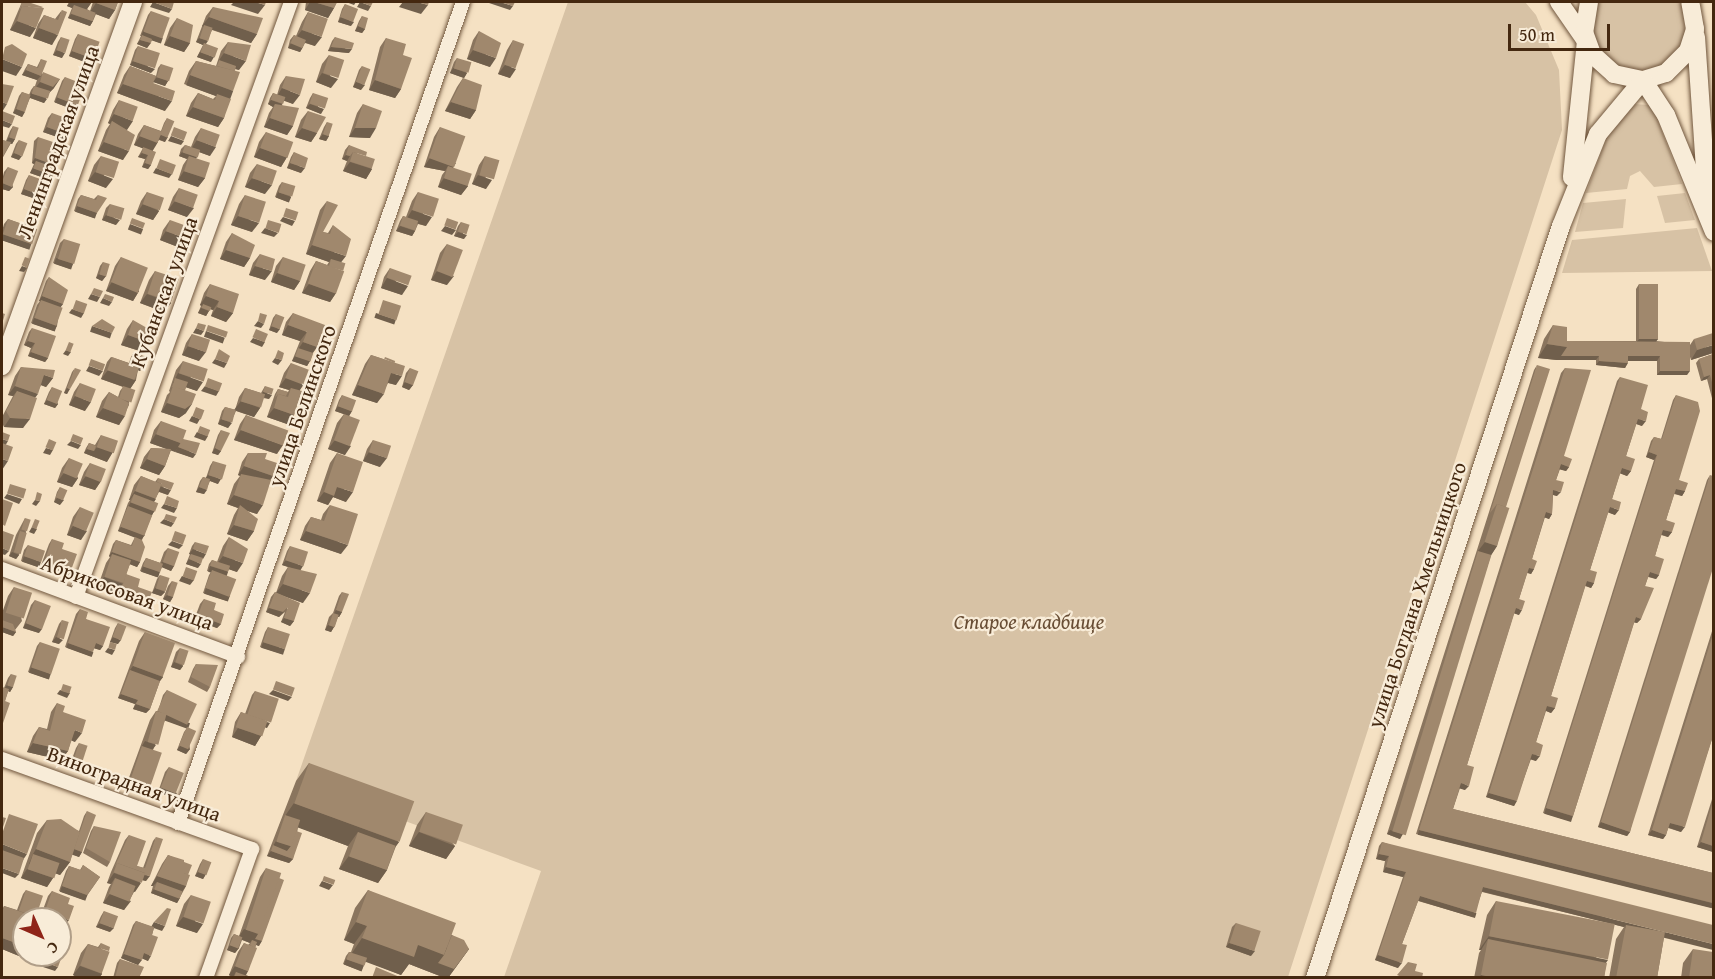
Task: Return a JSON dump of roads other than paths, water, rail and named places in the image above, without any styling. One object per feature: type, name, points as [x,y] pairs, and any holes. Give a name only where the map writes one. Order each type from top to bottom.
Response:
[{"type":"main road","name":"Ленинградская улица","points":[[2,366],[133,2]]},
{"type":"main road","points":[[1559,2],[1608,70],[1643,80],[1679,64],[1695,28]]},
{"type":"main road","name":"улица Богдана Хмельницкого","points":[[1561,226],[1582,118],[1589,2]]},
{"type":"main road","points":[[1690,2],[1695,28],[1712,226]]},
{"type":"main road","points":[[1643,80],[1666,116],[1712,226]]},
{"type":"main road","name":"улица Богдана Хмельницкого","points":[[1315,978],[1561,226],[1598,134],[1643,80]]},
{"type":"street","name":"Кубанская улица","points":[[76,597],[291,2]]},
{"type":"street","name":"улица Белинского","points":[[178,823],[238,657],[463,2]]},
{"type":"street","name":"Абрикосовая улица","points":[[2,569],[238,657]]},
{"type":"street","name":"Виноградная улица","points":[[2,759],[252,849],[206,978]]},
{"type":"park label","name":"Старое кладбище","points":[[1029,622]]}]
